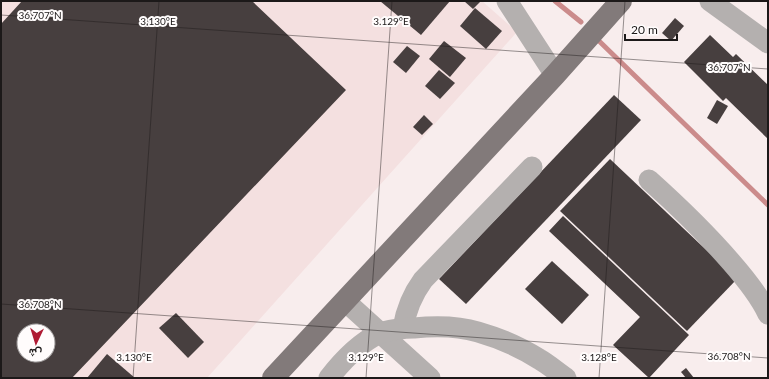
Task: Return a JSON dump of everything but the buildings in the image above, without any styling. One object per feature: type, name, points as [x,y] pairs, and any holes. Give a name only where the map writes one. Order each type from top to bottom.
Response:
[{"type":"main road","points":[[273,378],[555,75],[621,1]]},
{"type":"street","points":[[506,1],[555,75]]},
{"type":"street","points":[[710,1],[768,43]]},
{"type":"street","points":[[403,328],[408,308],[414,293],[423,280],[532,167]]},
{"type":"street","points":[[649,180],[717,245],[743,275],[768,314]]},
{"type":"street","points":[[345,301],[380,333],[410,370],[430,378]]},
{"type":"street","points":[[329,378],[340,364],[359,346],[380,333],[403,328],[429,327],[452,328],[477,332],[509,343],[539,359],[566,378]]},
{"type":"shaded area","points":[[1,1],[482,1],[517,32],[207,378],[1,378]]},
{"type":"waterway","points":[[555,1],[581,22]]},
{"type":"waterway","points":[[598,40],[768,205]]}]
